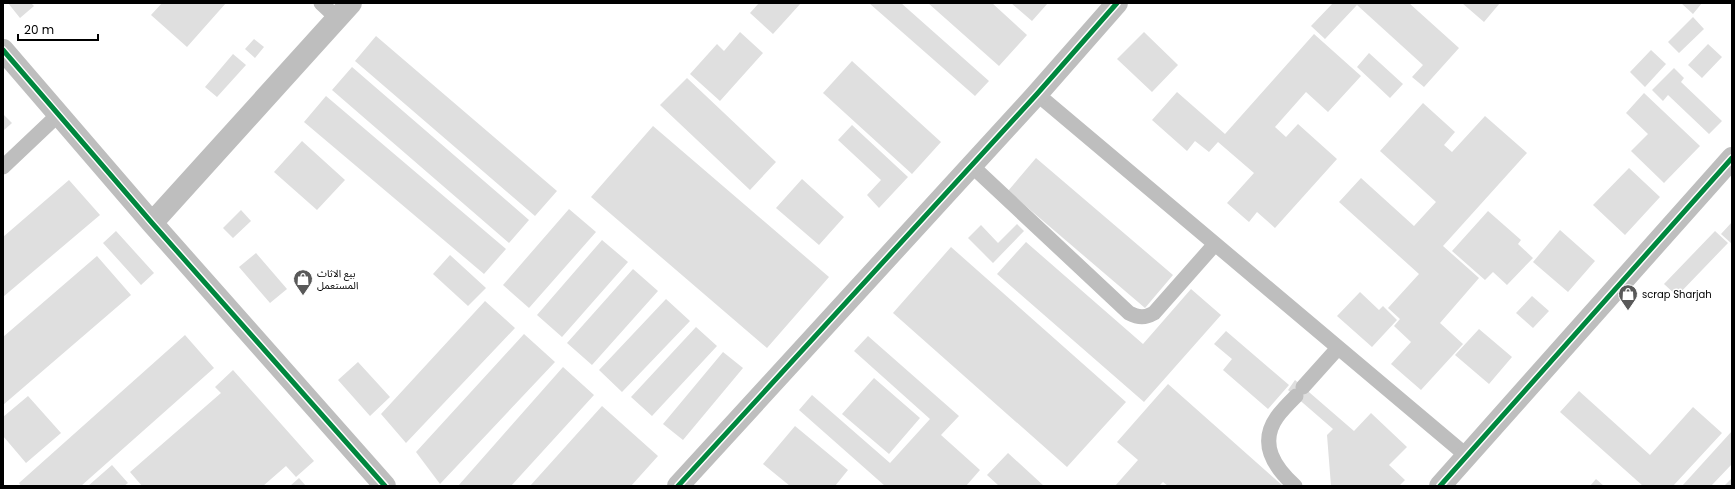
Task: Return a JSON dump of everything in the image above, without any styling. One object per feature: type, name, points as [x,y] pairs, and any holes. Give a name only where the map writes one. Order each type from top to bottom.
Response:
[{"type":"street","points":[[678,486],[1118,3]]},
{"type":"street","points":[[152,223],[344,11]]},
{"type":"street","points":[[3,50],[152,223],[385,486]]},
{"type":"street","points":[[1440,486],[1732,158]]},
{"type":"lane","points":[[321,3],[344,11]]},
{"type":"lane","points":[[1036,94],[1467,456]]},
{"type":"lane","points":[[3,166],[59,114]]},
{"type":"lane","points":[[970,165],[1130,313],[1142,318],[1154,313],[1215,244]]},
{"type":"lane","points":[[1295,486],[1282,474],[1270,453],[1269,441],[1271,429],[1276,418],[1338,348]]},
{"type":"building","points":[[8,3],[31,3],[34,6],[20,18]]},
{"type":"building","points":[[162,3],[226,3],[187,47],[151,15]]},
{"type":"building","points":[[759,3],[801,3],[773,34],[750,13]]},
{"type":"building","points":[[869,3],[901,3],[989,81],[975,96]]},
{"type":"building","points":[[928,3],[992,3],[1027,35],[999,66]]},
{"type":"building","points":[[1011,3],[1048,3],[1032,21]]},
{"type":"building","points":[[1333,3],[1409,3],[1459,48],[1424,87],[1412,77],[1423,65],[1357,5],[1325,39],[1311,26]]},
{"type":"building","points":[[1462,3],[1500,3],[1484,22]]},
{"type":"building","points":[[1681,3],[1702,3],[1693,14]]},
{"type":"building","points":[[1693,17],[1704,29],[1679,53],[1668,42]]},
{"type":"building","points":[[740,32],[763,53],[720,101],[690,74],[717,44],[724,51]]},
{"type":"building","points":[[1144,32],[1178,65],[1152,92],[1117,59]]},
{"type":"building","points":[[1314,34],[1361,76],[1328,112],[1306,92],[1275,127],[1286,137],[1298,124],[1337,159],[1275,228],[1257,212],[1249,222],[1227,203],[1254,173],[1218,142],[1209,152],[1195,141],[1187,151],[1152,120],[1177,92],[1225,134]]},
{"type":"building","points":[[376,36],[557,191],[535,216],[355,61]]},
{"type":"building","points":[[254,39],[264,47],[255,58],[245,49]]},
{"type":"building","points":[[1708,44],[1722,57],[1702,78],[1688,65]]},
{"type":"building","points":[[1651,50],[1666,64],[1645,87],[1630,72]]},
{"type":"building","points":[[1369,53],[1403,84],[1390,98],[1357,67]]},
{"type":"building","points":[[233,54],[246,65],[217,97],[205,87]]},
{"type":"building","points":[[852,61],[941,142],[912,174],[823,93]]},
{"type":"building","points":[[352,67],[529,220],[509,243],[332,90]]},
{"type":"building","points":[[1674,68],[1684,78],[1681,82],[1722,121],[1709,134],[1668,95],[1663,101],[1652,90]]},
{"type":"building","points":[[687,78],[776,162],[750,190],[660,105]]},
{"type":"building","points":[[1644,93],[1700,146],[1664,183],[1631,151],[1648,134],[1626,113]]},
{"type":"building","points":[[326,96],[506,249],[484,274],[304,122]]},
{"type":"building","points":[[1423,103],[1455,132],[1444,145],[1452,152],[1485,116],[1527,153],[1443,246],[1479,278],[1440,323],[1463,344],[1421,390],[1391,364],[1411,342],[1394,326],[1400,319],[1388,308],[1419,274],[1339,202],[1361,178],[1414,226],[1436,202],[1380,151]]},
{"type":"building","points":[[3,114],[12,123],[3,131]]},
{"type":"building","points":[[852,125],[908,177],[879,208],[867,195],[881,180],[838,140]]},
{"type":"building","points":[[653,126],[829,277],[767,348],[591,197]]},
{"type":"building","points":[[302,141],[345,180],[317,210],[274,172]]},
{"type":"building","points":[[1036,158],[1173,275],[1145,308],[1008,191]]},
{"type":"building","points":[[1629,168],[1660,197],[1625,235],[1593,205]]},
{"type":"building","points":[[802,179],[844,217],[819,245],[776,208]]},
{"type":"building","points":[[69,180],[100,215],[3,297],[3,237]]},
{"type":"building","points":[[569,209],[596,232],[529,308],[503,285]]},
{"type":"building","points":[[241,210],[251,221],[233,238],[223,228]]},
{"type":"building","points":[[1488,211],[1521,240],[1518,244],[1533,258],[1507,285],[1493,272],[1485,280],[1452,251]]},
{"type":"building","points":[[1732,222],[1732,244],[1721,234]]},
{"type":"building","points":[[1017,224],[1024,231],[993,263],[968,238],[981,225],[998,243]]},
{"type":"building","points":[[1560,230],[1595,261],[1568,292],[1533,262]]},
{"type":"building","points":[[116,231],[154,273],[141,285],[103,243]]},
{"type":"building","points":[[1715,231],[1728,243],[1677,296],[1664,284]]},
{"type":"building","points":[[602,240],[628,262],[562,337],[537,315]]},
{"type":"building","points":[[1026,242],[1143,344],[1191,289],[1221,315],[1144,402],[997,274]]},
{"type":"building","points":[[951,247],[1126,402],[1067,467],[893,313]]},
{"type":"building","points":[[256,253],[287,289],[270,303],[239,267]]},
{"type":"building","points":[[450,255],[486,288],[468,306],[433,274]]},
{"type":"building","points":[[97,256],[131,295],[3,405],[3,337]]},
{"type":"building","points":[[633,269],[658,291],[592,365],[567,343]]},
{"type":"building","points":[[1360,292],[1379,310],[1383,306],[1397,320],[1372,347],[1337,316]]},
{"type":"building","points":[[1532,296],[1549,311],[1533,328],[1516,313]]},
{"type":"building","points":[[666,299],[690,321],[622,392],[599,370]]},
{"type":"building","points":[[485,301],[515,328],[406,443],[381,414]]},
{"type":"building","points":[[696,327],[717,346],[652,416],[631,397]]},
{"type":"building","points":[[1479,329],[1512,357],[1489,384],[1455,355]]},
{"type":"building","points":[[1226,331],[1289,385],[1268,409],[1223,370],[1232,359],[1214,344]]},
{"type":"building","points":[[524,334],[555,362],[440,484],[416,452]]},
{"type":"building","points":[[185,335],[214,368],[81,486],[21,486],[19,483]]},
{"type":"building","points":[[868,336],[959,416],[941,435],[980,470],[966,486],[885,486],[799,410],[812,395],[890,463],[930,419],[854,351]]},
{"type":"building","points":[[723,352],[743,368],[683,440],[663,424]]},
{"type":"building","points":[[358,362],[390,397],[370,416],[338,380]]},
{"type":"building","points":[[563,367],[594,395],[511,486],[458,486]]},
{"type":"building","points":[[233,370],[314,461],[296,477],[286,466],[263,486],[142,486],[130,472],[221,393],[215,387]]},
{"type":"building","points":[[874,378],[920,418],[889,454],[842,414]]},
{"type":"building","points":[[1295,380],[1354,431],[1371,413],[1407,447],[1389,465],[1405,480],[1399,486],[1331,486],[1327,435],[1333,429],[1288,390]]},
{"type":"building","points":[[1168,384],[1283,486],[1168,486],[1163,482],[1159,486],[1115,486],[1138,460],[1117,442]]},
{"type":"building","points":[[1579,391],[1650,455],[1693,407],[1722,433],[1673,486],[1643,486],[1560,412]]},
{"type":"building","points":[[28,396],[61,433],[26,463],[3,436],[3,417]]},
{"type":"building","points":[[602,406],[658,456],[631,486],[530,486]]},
{"type":"building","points":[[795,426],[848,470],[835,486],[790,486],[763,464]]},
{"type":"building","points":[[1732,431],[1732,464],[1711,486],[1682,486]]},
{"type":"building","points":[[1008,453],[1044,486],[999,486],[987,475]]},
{"type":"building","points":[[112,465],[128,483],[124,486],[88,486]]},
{"type":"building","points":[[299,478],[306,486],[290,486]]},
{"type":"building","points":[[1732,478],[1732,486],[1724,486]]},
{"type":"building","points":[[1596,479],[1604,486],[1590,486]]},
{"type":"cycle path","points":[[678,486],[1037,94],[1117,3]]},
{"type":"cycle path","points":[[3,50],[152,223],[385,486]]},
{"type":"cycle path","points":[[1440,486],[1732,158]]},
{"type":"place","name":"بيع الاثاث المستعمل","points":[[303,296]]},
{"type":"place","name":"scrap Sharjah","points":[[1628,311]]}]
